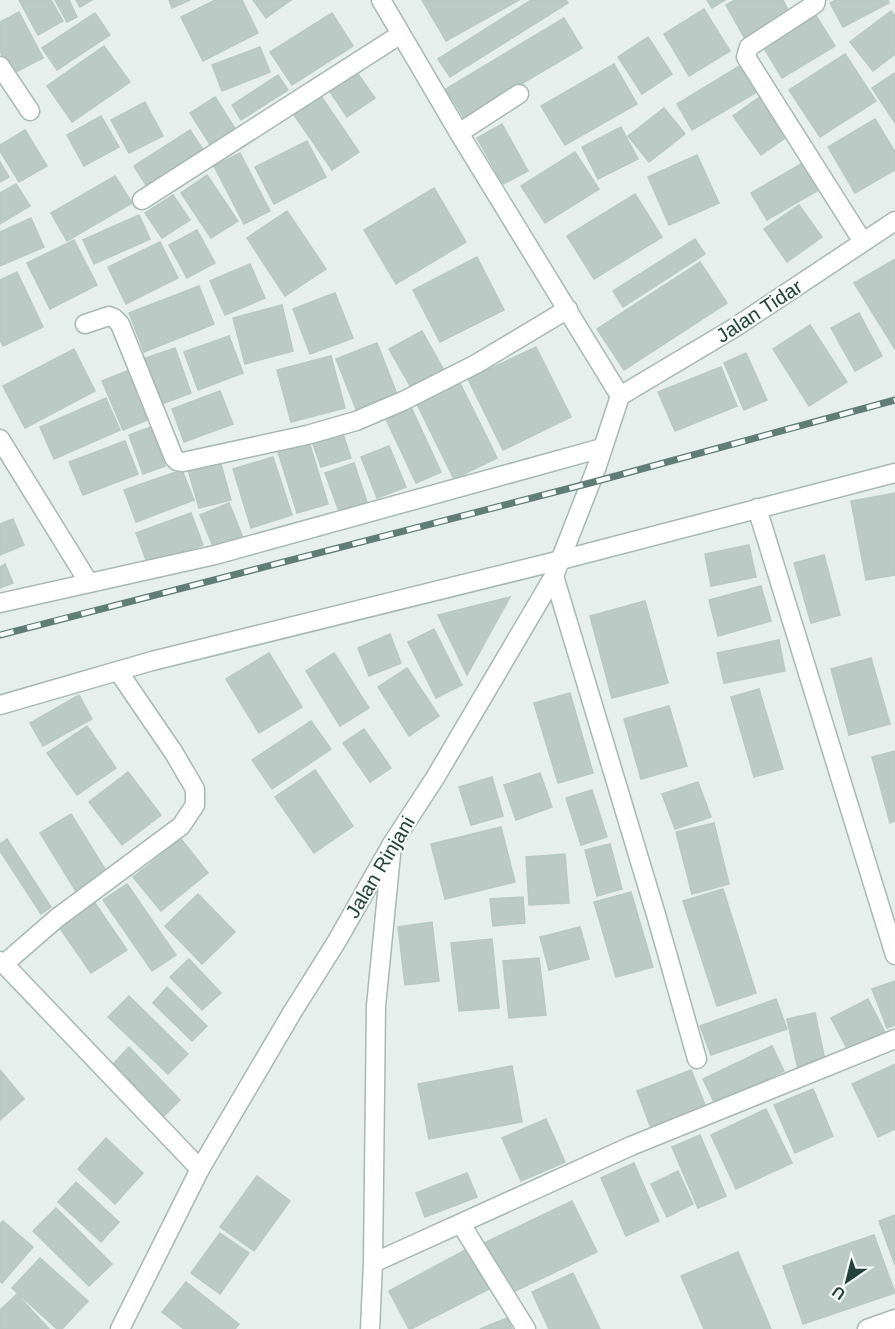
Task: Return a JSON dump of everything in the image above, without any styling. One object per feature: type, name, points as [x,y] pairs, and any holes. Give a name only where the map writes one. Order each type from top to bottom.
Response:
[{"type":"street","points":[[381,0],[459,133],[620,396]]},
{"type":"street","points":[[816,0],[815,4],[749,47],[746,57],[863,242]]},
{"type":"street","points":[[142,200],[401,34]]},
{"type":"street","points":[[0,66],[30,111]]},
{"type":"street","points":[[459,133],[519,94]]},
{"type":"street","name":"Jalan Tidar","points":[[620,396],[734,327],[895,221]]},
{"type":"street","points":[[85,324],[109,316],[120,324],[174,458],[183,462],[307,435],[356,421],[404,401],[476,364],[568,309]]},
{"type":"street","name":"Jalan Rinjani","points":[[120,1329],[200,1169],[337,941],[392,844],[435,778],[557,568],[596,469],[620,396]]},
{"type":"street","points":[[0,439],[89,583]]},
{"type":"street","points":[[0,603],[215,555],[602,448]]},
{"type":"street","points":[[0,705],[164,658],[557,568],[757,508],[895,473]]},
{"type":"street","points":[[757,508],[895,955]]},
{"type":"street","points":[[557,568],[697,1059]]},
{"type":"street","points":[[118,671],[174,753],[195,789],[195,805],[181,826],[57,918],[2,963],[200,1169]]},
{"type":"street","points":[[370,1329],[374,1263],[376,1006],[392,844]]},
{"type":"street","points":[[374,1263],[631,1146],[895,1039]]},
{"type":"street","points":[[461,1224],[526,1329]]},
{"type":"street","points":[[867,1329],[895,1319]]},
{"type":"building","points":[[19,0],[51,0],[63,21],[38,35]]},
{"type":"building","points":[[55,0],[69,0],[77,17],[67,22]]},
{"type":"building","points":[[76,0],[92,0],[80,7]]},
{"type":"building","points":[[169,0],[190,0],[172,8]]},
{"type":"building","points":[[215,0],[242,0],[258,33],[203,61],[181,17]]},
{"type":"building","points":[[253,0],[291,0],[266,18]]},
{"type":"building","points":[[422,0],[519,0],[446,41]]},
{"type":"building","points":[[531,0],[566,0],[568,3],[450,77],[438,59]]},
{"type":"building","points":[[707,0],[725,0],[712,8]]},
{"type":"building","points":[[735,0],[783,0],[789,12],[744,37],[726,5]]},
{"type":"building","points":[[836,0],[888,0],[889,3],[843,27],[830,3]]},
{"type":"building","points":[[704,9],[730,51],[689,76],[664,34]]},
{"type":"building","points":[[891,11],[895,16],[895,54],[873,71],[850,42]]},
{"type":"building","points":[[19,12],[43,58],[12,74],[0,51],[0,22]]},
{"type":"building","points":[[95,13],[110,35],[57,70],[42,48]]},
{"type":"building","points":[[332,13],[353,46],[292,85],[270,52]]},
{"type":"building","points":[[815,14],[835,46],[782,78],[762,45]]},
{"type":"building","points":[[564,18],[582,48],[464,118],[446,89]]},
{"type":"building","points":[[648,37],[672,74],[642,94],[618,57]]},
{"type":"building","points":[[104,46],[130,82],[72,122],[47,86]]},
{"type":"building","points":[[260,47],[270,72],[222,91],[212,65]]},
{"type":"building","points":[[845,54],[876,101],[820,137],[789,90]]},
{"type":"building","points":[[746,62],[762,89],[692,130],[677,104]]},
{"type":"building","points":[[614,64],[637,104],[565,145],[541,106]]},
{"type":"building","points":[[353,67],[375,98],[347,117],[326,86]]},
{"type":"building","points":[[895,73],[895,123],[872,88]]},
{"type":"building","points":[[278,75],[288,90],[241,120],[232,105]]},
{"type":"building","points":[[764,94],[792,133],[761,155],[733,116]]},
{"type":"building","points":[[321,96],[359,152],[332,170],[294,115]]},
{"type":"building","points":[[215,97],[236,130],[211,146],[190,113]]},
{"type":"building","points":[[145,102],[163,136],[129,153],[111,120]]},
{"type":"building","points":[[664,108],[685,134],[649,162],[628,136]]},
{"type":"building","points":[[101,116],[119,147],[84,166],[67,135]]},
{"type":"building","points":[[875,119],[895,152],[895,170],[855,193],[828,147]]},
{"type":"building","points":[[502,124],[528,171],[503,184],[477,138]]},
{"type":"building","points":[[621,127],[638,159],[598,179],[582,147]]},
{"type":"building","points":[[25,130],[47,166],[19,182],[0,151],[0,145]]},
{"type":"building","points":[[190,130],[206,154],[149,190],[134,166]]},
{"type":"building","points":[[307,141],[326,177],[274,204],[255,167]]},
{"type":"building","points":[[575,152],[599,189],[545,223],[521,186]]},
{"type":"building","points":[[240,153],[270,211],[244,224],[214,166]]},
{"type":"building","points":[[697,155],[719,203],[669,225],[648,177]]},
{"type":"building","points":[[806,161],[822,188],[767,220],[751,193]]},
{"type":"building","points":[[0,162],[9,177],[0,182]]},
{"type":"building","points":[[207,175],[238,221],[211,238],[181,193]]},
{"type":"building","points":[[115,176],[132,203],[67,241],[51,213]]},
{"type":"building","points":[[16,184],[30,206],[0,224],[0,193]]},
{"type":"building","points":[[434,188],[466,242],[396,284],[364,230]]},
{"type":"building","points":[[635,194],[662,237],[594,279],[567,236]]},
{"type":"building","points":[[173,195],[190,220],[162,238],[145,213]]},
{"type":"building","points":[[799,205],[822,237],[787,262],[764,229]]},
{"type":"building","points":[[287,211],[326,269],[285,296],[247,238]]},
{"type":"building","points":[[139,215],[150,239],[94,264],[83,240]]},
{"type":"building","points":[[31,218],[44,247],[0,266],[0,232]]},
{"type":"building","points":[[197,230],[215,263],[187,278],[169,245]]},
{"type":"building","points":[[695,239],[705,254],[623,307],[613,291]]},
{"type":"building","points":[[74,240],[97,285],[50,309],[27,263]]},
{"type":"building","points":[[160,242],[178,278],[126,304],[108,267]]},
{"type":"building","points":[[477,257],[504,310],[440,342],[413,290]]},
{"type":"building","points":[[895,259],[895,349],[854,283]]},
{"type":"building","points":[[700,262],[727,303],[624,370],[597,329]]},
{"type":"building","points":[[250,264],[265,298],[225,315],[210,281]]},
{"type":"building","points":[[17,272],[43,327],[3,346],[0,340],[0,280]]},
{"type":"building","points":[[199,286],[214,324],[144,352],[129,313]]},
{"type":"building","points":[[335,293],[353,338],[310,354],[293,309]]},
{"type":"building","points":[[282,305],[293,351],[245,364],[233,318]]},
{"type":"building","points":[[859,313],[882,356],[855,371],[831,328]]},
{"type":"building","points":[[810,325],[847,382],[809,406],[773,349]]},
{"type":"building","points":[[422,331],[445,372],[413,391],[389,349]]},
{"type":"building","points":[[229,336],[243,373],[198,390],[184,352]]},
{"type":"building","points":[[377,343],[397,394],[356,409],[336,359]]},
{"type":"building","points":[[536,347],[571,417],[503,450],[468,379]]},
{"type":"building","points":[[175,348],[191,393],[159,405],[143,359]]},
{"type":"building","points":[[74,349],[95,391],[25,428],[3,386]]},
{"type":"building","points":[[746,353],[767,400],[744,410],[724,363]]},
{"type":"building","points":[[331,356],[345,408],[291,422],[277,370]]},
{"type":"building","points":[[721,367],[737,406],[675,431],[658,392]]},
{"type":"building","points":[[127,371],[147,420],[123,430],[102,381]]},
{"type":"building","points":[[458,379],[497,458],[454,479],[415,400]]},
{"type":"building","points":[[220,391],[233,424],[184,442],[172,409]]},
{"type":"building","points":[[106,398],[120,430],[54,459],[40,427]]},
{"type":"building","points":[[411,407],[441,472],[416,483],[386,419]]},
{"type":"building","points":[[151,427],[165,466],[143,474],[129,435]]},
{"type":"building","points":[[342,431],[351,458],[321,467],[312,441]]},
{"type":"building","points":[[125,441],[138,474],[83,495],[69,462]]},
{"type":"building","points":[[309,442],[328,504],[297,513],[278,452]]},
{"type":"building","points":[[389,446],[406,487],[377,498],[361,457]]},
{"type":"building","points":[[219,457],[231,500],[199,508],[187,466]]},
{"type":"building","points":[[273,457],[292,515],[251,528],[233,469]]},
{"type":"building","points":[[354,463],[368,505],[340,514],[325,473]]},
{"type":"building","points":[[182,470],[194,500],[136,522],[124,490]]},
{"type":"building","points":[[895,493],[895,575],[866,580],[851,501]]},
{"type":"building","points":[[229,503],[244,540],[215,551],[200,515]]},
{"type":"building","points":[[191,513],[203,545],[148,565],[136,533]]},
{"type":"building","points":[[13,519],[24,545],[0,555],[0,524]]},
{"type":"building","points":[[749,545],[756,577],[711,586],[705,554]]},
{"type":"building","points":[[824,555],[840,615],[811,623],[794,563]]},
{"type":"building","points":[[5,564],[13,583],[0,588],[0,567]]},
{"type":"building","points":[[761,586],[771,621],[718,636],[709,600]]},
{"type":"building","points":[[510,597],[467,675],[438,615]]},
{"type":"building","points":[[645,601],[668,683],[612,698],[590,616]]},
{"type":"building","points":[[434,629],[462,685],[436,698],[408,642]]},
{"type":"building","points":[[390,634],[401,663],[369,676],[358,648]]},
{"type":"building","points":[[779,640],[785,671],[724,683],[717,653]]},
{"type":"building","points":[[269,653],[302,707],[259,733],[226,679]]},
{"type":"building","points":[[334,653],[369,708],[340,726],[306,671]]},
{"type":"building","points":[[871,658],[890,724],[849,735],[831,669]]},
{"type":"building","points":[[407,668],[439,716],[409,736],[378,687]]},
{"type":"building","points":[[759,689],[783,769],[754,777],[731,697]]},
{"type":"building","points":[[570,693],[593,773],[558,783],[534,703]]},
{"type":"building","points":[[79,695],[92,719],[43,746],[30,723]]},
{"type":"building","points":[[669,706],[687,766],[641,779],[624,719]]},
{"type":"building","points":[[311,721],[331,749],[272,789],[252,760]]},
{"type":"building","points":[[87,726],[116,768],[77,795],[47,753]]},
{"type":"building","points":[[364,729],[391,768],[370,782],[343,743]]},
{"type":"building","points":[[895,751],[895,821],[890,823],[872,757]]},
{"type":"building","points":[[315,770],[353,826],[314,853],[275,797]]},
{"type":"building","points":[[128,772],[161,815],[122,845],[89,802]]},
{"type":"building","points":[[540,773],[552,807],[516,820],[504,785]]},
{"type":"building","points":[[492,777],[503,816],[471,825],[459,787]]},
{"type":"building","points":[[698,782],[711,817],[675,829],[662,794]]},
{"type":"building","points":[[592,790],[607,837],[581,845],[566,798]]},
{"type":"building","points":[[71,814],[108,874],[77,893],[40,833]]},
{"type":"building","points":[[714,823],[729,884],[692,894],[676,832]]},
{"type":"building","points":[[501,827],[515,882],[445,899],[431,844]]},
{"type":"building","points":[[7,839],[51,907],[41,914],[0,851],[0,844]]},
{"type":"building","points":[[181,839],[208,873],[161,911],[133,877]]},
{"type":"building","points":[[610,844],[622,889],[597,896],[585,850]]},
{"type":"building","points":[[565,854],[569,903],[529,905],[526,857]]},
{"type":"building","points":[[127,884],[176,955],[152,971],[103,900]]},
{"type":"building","points":[[723,889],[756,993],[717,1006],[683,901]]},
{"type":"building","points":[[631,892],[653,967],[616,977],[594,902]]},
{"type":"building","points":[[198,894],[235,932],[202,964],[165,926]]},
{"type":"building","points":[[523,897],[525,923],[493,926],[490,899]]},
{"type":"building","points":[[95,903],[127,950],[91,973],[59,927]]},
{"type":"building","points":[[432,922],[439,981],[405,985],[398,927]]},
{"type":"building","points":[[580,927],[589,959],[549,970],[540,937]]},
{"type":"building","points":[[492,939],[499,1008],[459,1011],[451,943]]},
{"type":"building","points":[[539,958],[546,1015],[509,1018],[503,961]]},
{"type":"building","points":[[189,959],[221,993],[202,1010],[170,977]]},
{"type":"building","points":[[895,981],[895,1025],[887,1028],[872,989]]},
{"type":"building","points":[[167,987],[207,1026],[192,1041],[153,1003]]},
{"type":"building","points":[[129,996],[188,1054],[168,1074],[108,1017]]},
{"type":"building","points":[[776,999],[787,1029],[711,1055],[700,1026]]},
{"type":"building","points":[[868,999],[886,1034],[850,1054],[831,1018]]},
{"type":"building","points":[[815,1013],[826,1065],[798,1070],[787,1019]]},
{"type":"building","points":[[772,1046],[784,1071],[715,1104],[703,1079]]},
{"type":"building","points":[[129,1047],[180,1100],[162,1118],[111,1066]]},
{"type":"building","points":[[895,1064],[895,1129],[878,1137],[852,1084]]},
{"type":"building","points":[[512,1066],[522,1122],[429,1139],[418,1084]]},
{"type":"building","points":[[0,1070],[24,1099],[0,1120]]},
{"type":"building","points":[[691,1070],[706,1107],[651,1128],[637,1091]]},
{"type":"building","points":[[813,1089],[833,1136],[795,1153],[774,1105]]},
{"type":"building","points":[[766,1109],[792,1163],[736,1189],[711,1135]]},
{"type":"building","points":[[546,1119],[565,1162],[521,1181],[502,1138]]},
{"type":"building","points":[[700,1135],[726,1196],[698,1208],[672,1147]]},
{"type":"building","points":[[106,1138],[143,1173],[115,1204],[78,1169]]},
{"type":"building","points":[[634,1163],[659,1221],[626,1236],[601,1178]]},
{"type":"building","points":[[678,1171],[693,1204],[667,1217],[651,1184]]},
{"type":"building","points":[[467,1173],[477,1197],[425,1217],[416,1193]]},
{"type":"building","points":[[257,1176],[290,1201],[254,1251],[220,1227]]},
{"type":"building","points":[[76,1182],[119,1222],[101,1242],[58,1202]]},
{"type":"building","points":[[572,1201],[597,1252],[509,1294],[484,1243]]},
{"type":"building","points":[[56,1208],[112,1264],[89,1286],[33,1231]]},
{"type":"building","points":[[895,1215],[895,1265],[879,1221]]},
{"type":"building","points":[[3,1221],[33,1247],[2,1283],[0,1281],[0,1224]]},
{"type":"building","points":[[220,1233],[249,1253],[220,1294],[191,1273]]},
{"type":"building","points":[[874,1235],[895,1293],[803,1324],[783,1266]]},
{"type":"building","points":[[469,1248],[491,1288],[409,1329],[389,1291]]},
{"type":"building","points":[[738,1252],[771,1329],[704,1329],[681,1276]]},
{"type":"building","points":[[40,1258],[88,1301],[62,1329],[57,1329],[12,1288]]},
{"type":"building","points":[[573,1273],[600,1329],[549,1329],[532,1292]]},
{"type":"building","points":[[186,1282],[239,1324],[235,1329],[184,1329],[162,1312]]},
{"type":"building","points":[[17,1294],[49,1329],[0,1329],[0,1310]]},
{"type":"building","points":[[507,1318],[512,1329],[480,1329]]},
{"type":"railway","points":[[0,635],[590,483],[895,400]]}]
